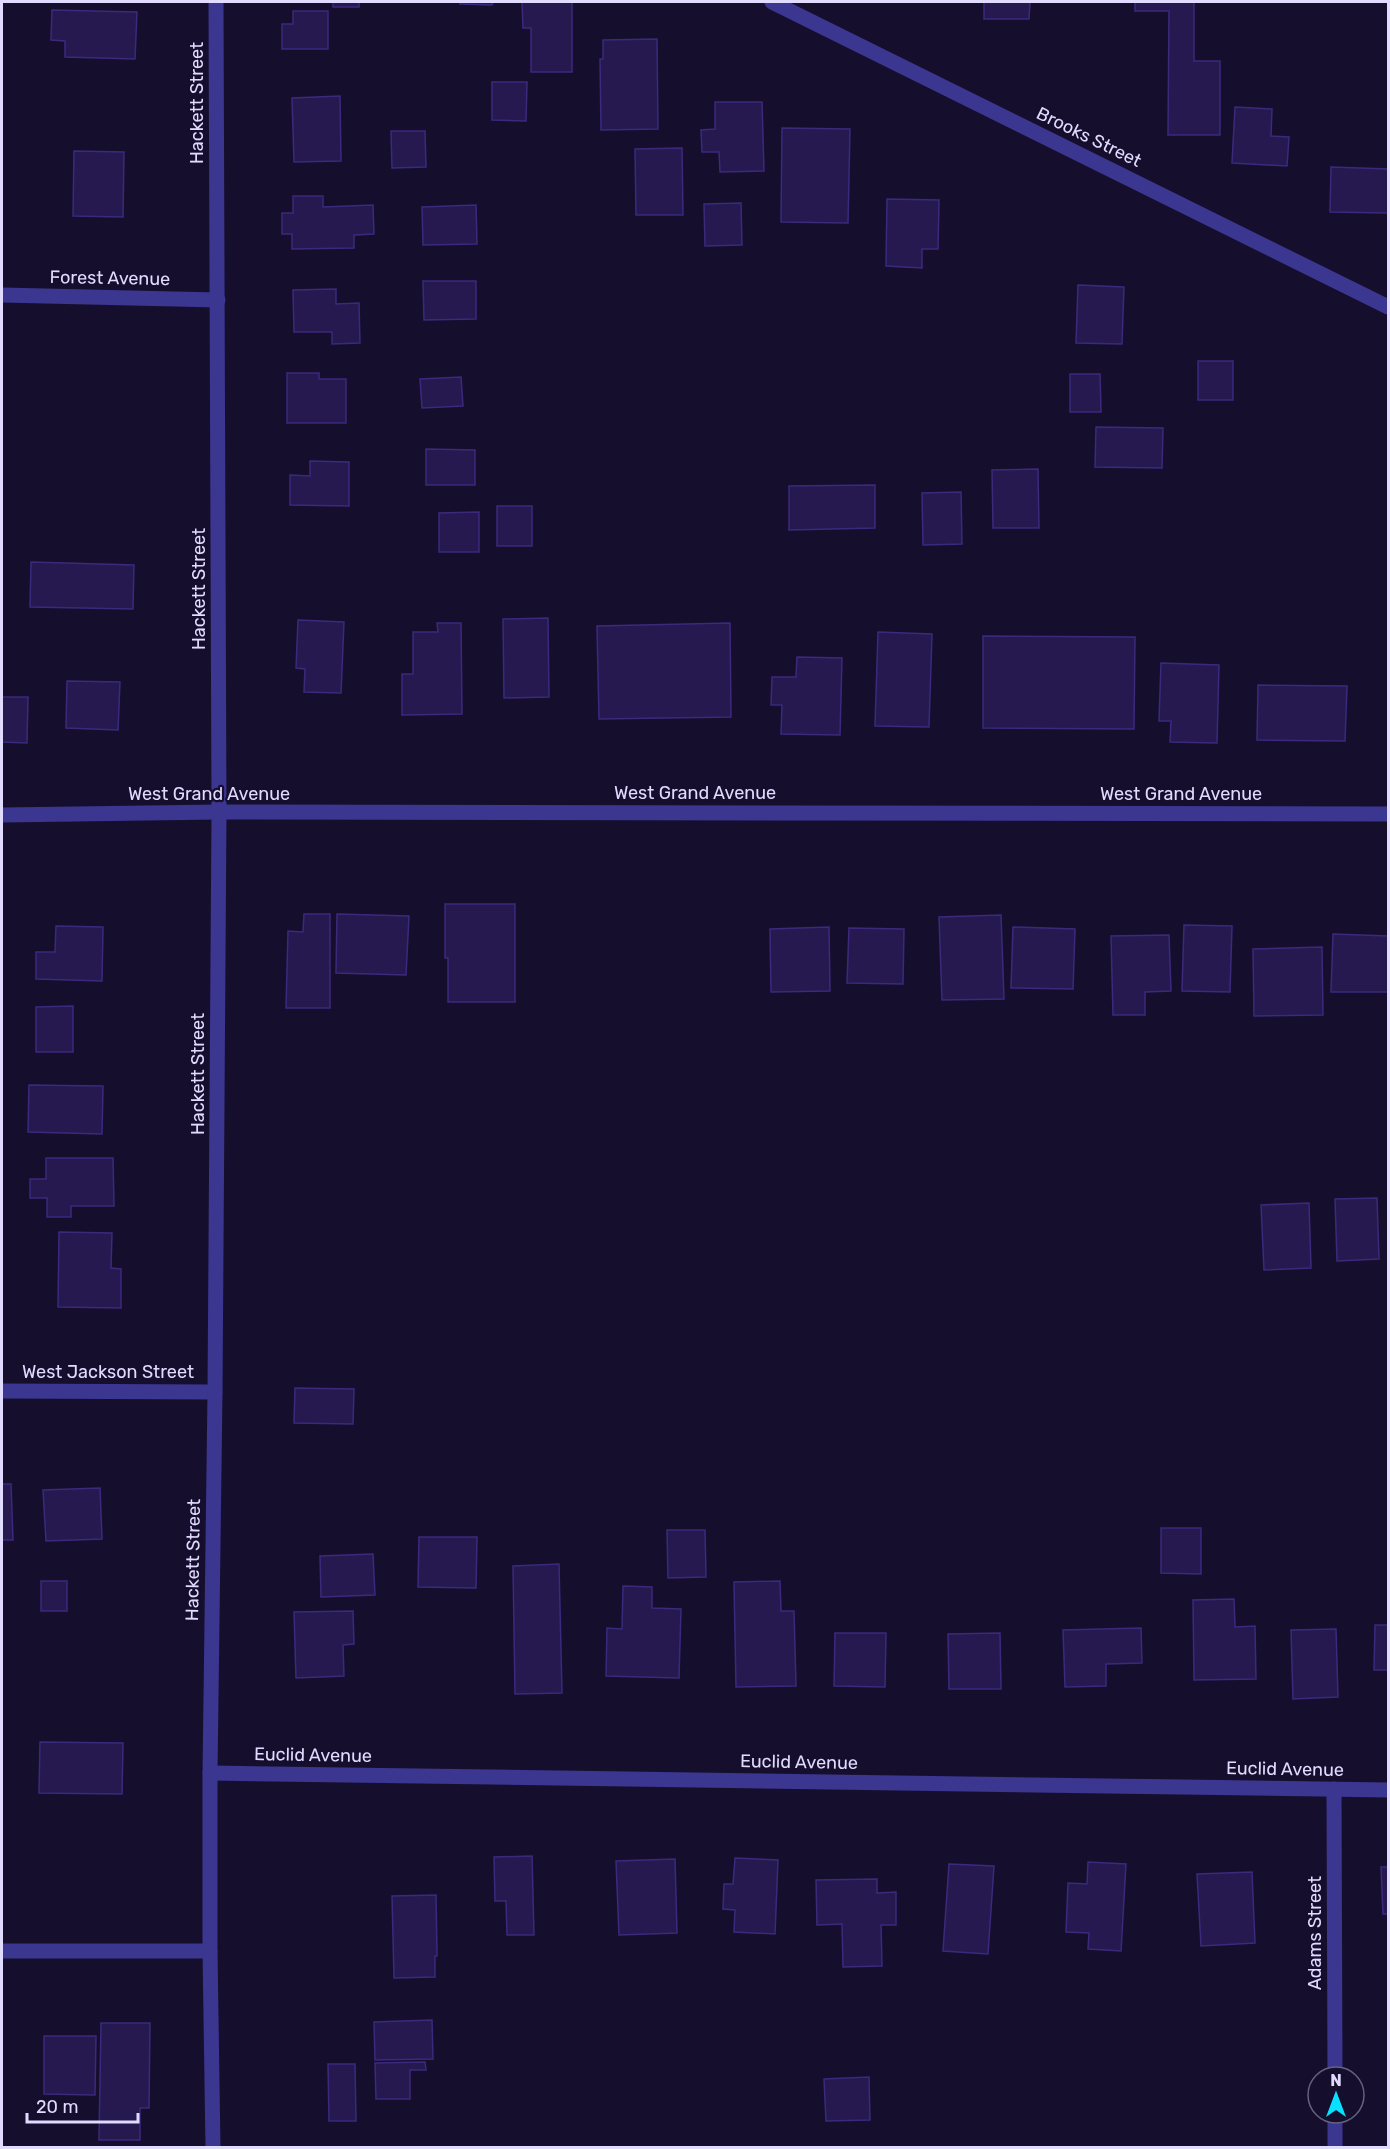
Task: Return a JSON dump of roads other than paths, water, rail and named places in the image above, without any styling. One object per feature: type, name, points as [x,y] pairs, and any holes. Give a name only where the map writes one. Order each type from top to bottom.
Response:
[{"type":"street","name":"Hackett Street","points":[[213,2148],[210,1773],[219,812],[216,2]]},
{"type":"street","name":"Brooks Street","points":[[772,2],[1389,307]]},
{"type":"street","name":"Forest Avenue","points":[[2,295],[218,300]]},
{"type":"street","name":"West Grand Avenue","points":[[2,815],[219,812],[1389,814]]},
{"type":"street","name":"West Jackson Street","points":[[2,1391],[215,1392]]},
{"type":"street","name":"Euclid Avenue","points":[[210,1773],[1389,1790]]},
{"type":"street","name":"Adams Street","points":[[1334,1789],[1335,2065]]},
{"type":"street","points":[[2,1951],[210,1951]]},
{"type":"street","points":[[1335,2125],[1335,2148]]}]
